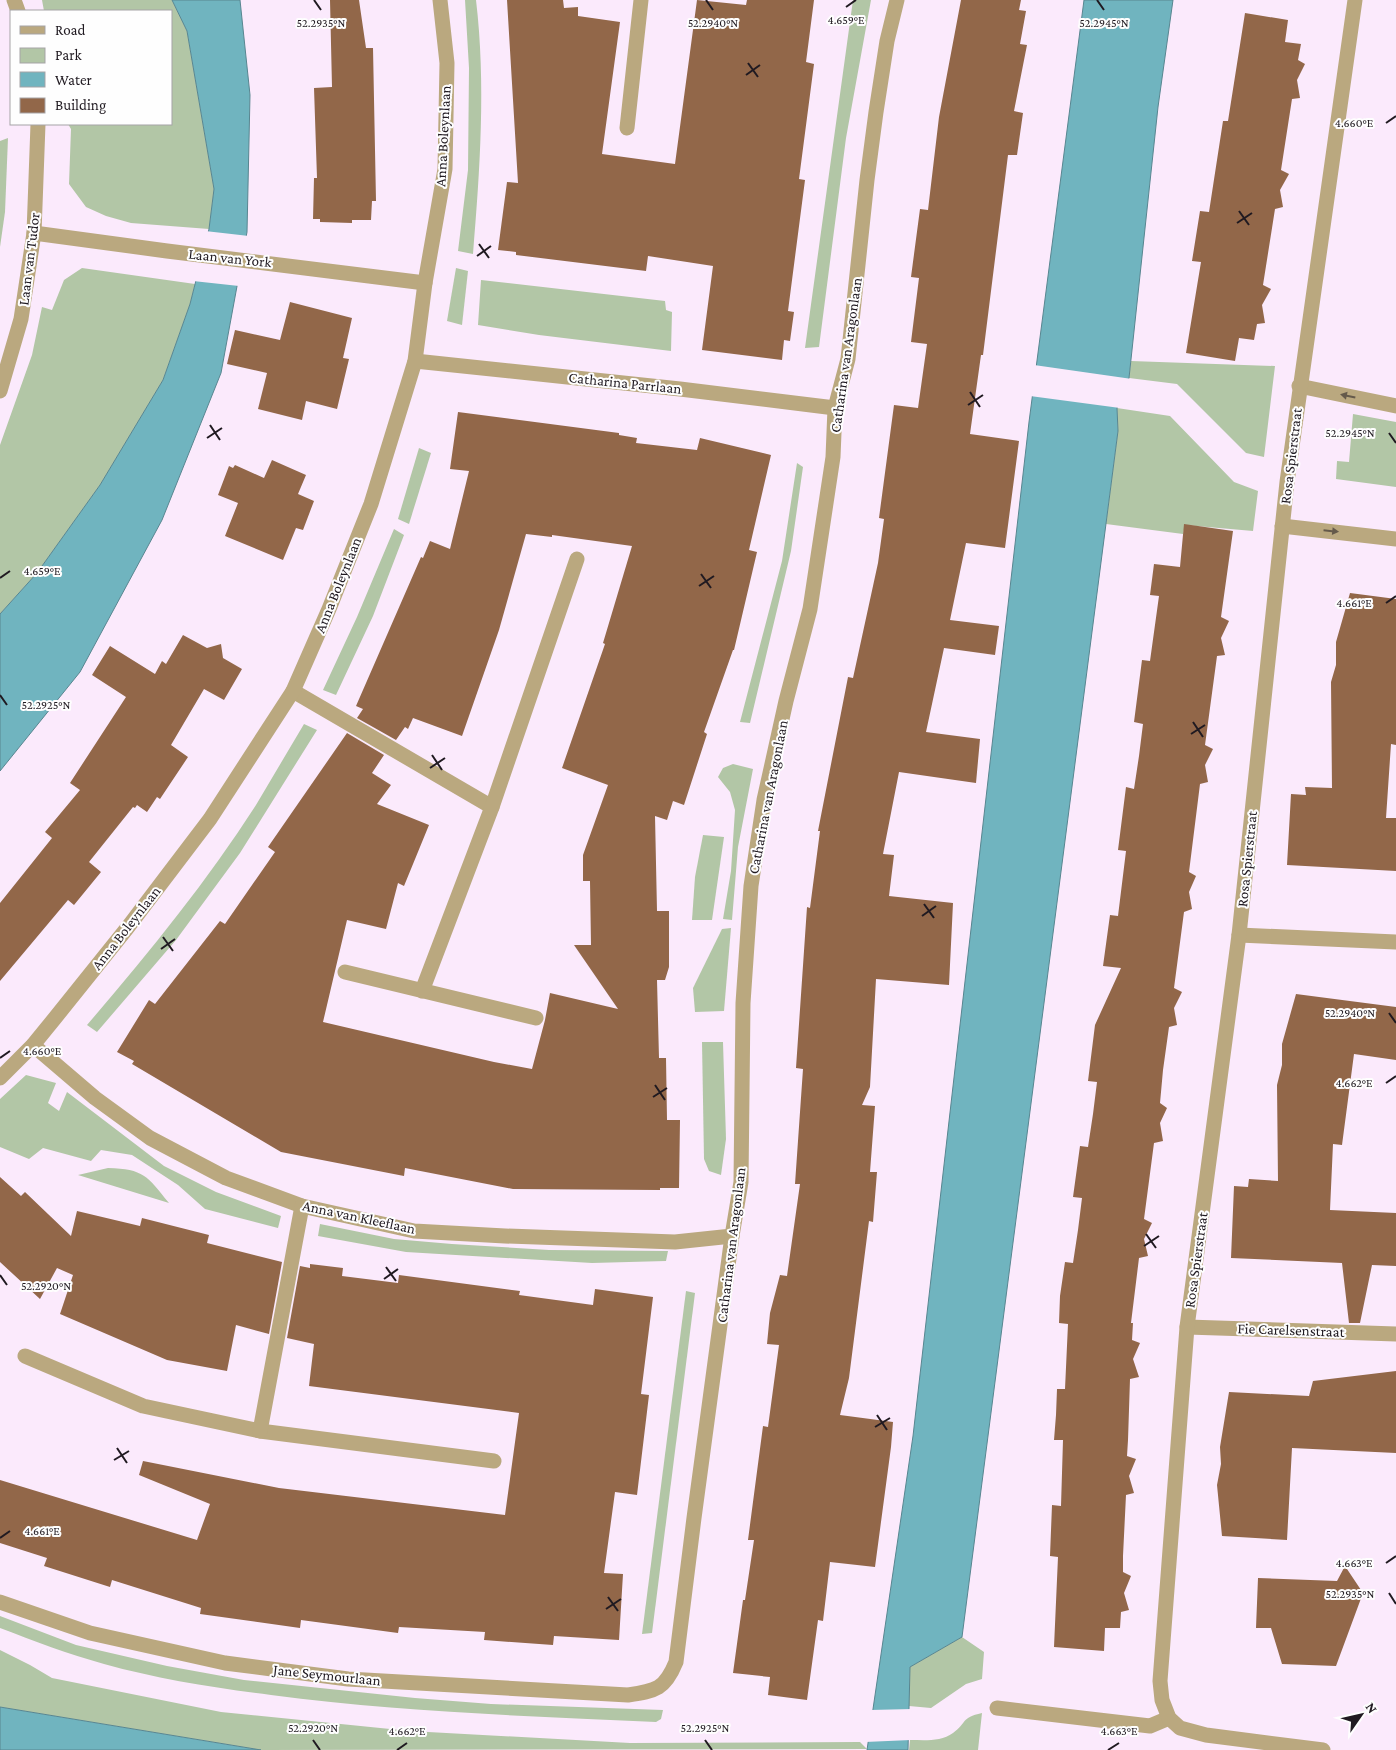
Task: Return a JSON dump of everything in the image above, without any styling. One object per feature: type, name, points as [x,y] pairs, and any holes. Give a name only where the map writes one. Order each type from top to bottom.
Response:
[{"type":"street","name":"Anna Boleynlaan","points":[[0,1078],[33,1045],[128,927],[210,819],[293,691],[329,609],[371,504],[415,360],[425,283],[444,169],[447,63],[440,0]]},
{"type":"street","points":[[627,128],[641,0]]},
{"type":"street","name":"Catharina van Aragonlaan","points":[[661,1686],[670,1677],[676,1662],[692,1527],[741,1182],[743,1003],[751,886],[764,800],[786,701],[810,609],[833,457],[835,408],[848,359],[875,122],[887,41],[897,0]]},
{"type":"street","name":"Rosa Spierstraat","points":[[1169,1718],[1162,1700],[1160,1681],[1187,1327],[1239,935],[1282,526],[1299,386],[1355,0]]},
{"type":"street","name":"Laan van Tudor","points":[[0,391],[21,318],[34,233],[38,125]]},
{"type":"street","name":"Laan van York","points":[[34,233],[425,283]]},
{"type":"street","name":"Catharina Parrlaan","points":[[415,360],[835,408]]},
{"type":"street","points":[[1299,386],[1396,406]]},
{"type":"street","points":[[1282,526],[1396,539]]},
{"type":"street","points":[[422,992],[492,807],[577,559]]},
{"type":"street","points":[[293,691],[492,807]]},
{"type":"street","points":[[1239,935],[1396,942]]},
{"type":"street","points":[[345,972],[536,1018]]},
{"type":"street","name":"Anna van Kleeflaan","points":[[33,1045],[95,1098],[150,1138],[226,1178],[302,1206],[414,1231],[675,1242],[732,1236]]},
{"type":"street","points":[[260,1431],[302,1206]]},
{"type":"street","name":"Fie Carelsenstraat","points":[[1187,1327],[1396,1334]]},
{"type":"street","points":[[25,1356],[143,1406],[260,1431],[494,1461]]},
{"type":"street","name":"Jane Seymourlaan","points":[[0,1602],[90,1633],[180,1654],[348,1679],[628,1695],[648,1692],[661,1686]]},
{"type":"street","points":[[997,1708],[1150,1726],[1169,1718],[1180,1728],[1206,1735],[1323,1750]]},
{"type":"green space","points":[[42,0],[172,0],[187,31],[214,189],[209,229],[131,223],[106,216],[86,207],[69,184],[71,129],[69,125],[172,125],[172,10],[44,10]]},
{"type":"green space","points":[[465,0],[476,0],[481,63],[480,159],[473,254],[458,251],[468,170],[469,68]]},
{"type":"green space","points":[[853,0],[871,0],[846,138],[819,347],[805,348]]},
{"type":"green space","points":[[8,138],[5,212],[0,247],[0,141]]},
{"type":"green space","points":[[82,268],[195,284],[190,304],[163,380],[100,485],[37,573],[0,614],[0,445],[32,355],[42,307],[52,310],[64,280]]},
{"type":"green space","points":[[456,268],[468,271],[462,325],[447,321]]},
{"type":"green space","points":[[481,280],[665,301],[666,310],[672,312],[671,351],[539,335],[478,325]]},
{"type":"green space","points":[[1131,361],[1275,366],[1264,457],[1246,453],[1177,384],[1129,378]]},
{"type":"green space","points":[[1117,408],[1170,416],[1234,482],[1258,491],[1253,531],[1185,525],[1183,534],[1106,524],[1118,431]]},
{"type":"green space","points":[[1353,414],[1396,422],[1396,487],[1336,479],[1337,461],[1349,462]]},
{"type":"green space","points":[[419,448],[431,453],[409,524],[398,519]]},
{"type":"green space","points":[[797,463],[803,467],[791,551],[750,723],[740,722],[782,561]]},
{"type":"green space","points":[[394,529],[404,535],[373,616],[336,695],[323,690],[357,617]]},
{"type":"green space","points":[[304,724],[317,730],[240,853],[176,940],[97,1032],[87,1025],[154,945],[217,862],[256,805]]},
{"type":"green space","points":[[733,764],[753,769],[738,847],[732,920],[723,919],[731,871],[735,810],[730,792],[718,777],[723,768]]},
{"type":"green space","points":[[703,835],[724,837],[712,920],[692,920],[695,877]]},
{"type":"green space","points":[[731,928],[724,1011],[695,1012],[693,988],[722,929]]},
{"type":"green space","points":[[702,1042],[723,1042],[726,1139],[721,1175],[709,1171],[704,1159]]},
{"type":"green space","points":[[26,1075],[56,1083],[48,1103],[59,1111],[67,1092],[164,1166],[216,1192],[281,1216],[278,1228],[205,1209],[178,1185],[132,1155],[101,1150],[91,1161],[43,1148],[29,1159],[0,1147],[0,1099]]},
{"type":"green space","points":[[108,1168],[130,1170],[144,1176],[150,1180],[169,1203],[78,1175]]},
{"type":"green space","points":[[320,1224],[394,1239],[452,1244],[549,1250],[668,1251],[666,1261],[592,1263],[406,1252],[318,1236]]},
{"type":"green space","points":[[686,1291],[695,1293],[652,1633],[642,1634]]},
{"type":"green space","points":[[0,1616],[76,1645],[167,1666],[244,1680],[491,1704],[663,1710],[661,1719],[656,1722],[559,1718],[367,1706],[229,1689],[145,1674],[77,1656],[0,1628]]},
{"type":"green space","points":[[962,1637],[984,1652],[982,1679],[966,1684],[931,1708],[909,1706],[910,1667]]},
{"type":"green space","points":[[0,1650],[52,1678],[221,1712],[410,1731],[630,1743],[860,1742],[867,1749],[261,1750],[0,1707]]},
{"type":"green space","points":[[982,1713],[978,1750],[909,1750],[910,1740],[943,1738],[953,1733],[970,1717]]},
{"type":"water","points":[[172,0],[240,0],[250,95],[247,232],[221,373],[162,520],[80,672],[0,771],[0,614],[37,573],[100,485],[163,380],[190,304],[209,229],[214,189],[187,31]]},
{"type":"water","points":[[1084,0],[1173,0],[1158,107],[1129,378],[1117,408],[1118,431],[962,1637],[910,1667],[908,1750],[867,1750],[913,1436],[1029,422]]},
{"type":"water","points":[[0,1707],[261,1750],[0,1750]]},
{"type":"pier","points":[[205,231],[249,236],[239,286],[193,281]]},
{"type":"pier","points":[[1034,365],[1132,379],[1120,408],[1030,396]]},
{"type":"pier","points":[[912,1709],[911,1740],[865,1742],[870,1710]]},
{"type":"building","points":[[330,0],[359,0],[366,48],[373,48],[376,201],[372,201],[371,220],[352,220],[352,223],[320,222],[320,219],[313,219],[314,178],[317,178],[314,88],[332,87]]},
{"type":"building","points":[[507,0],[563,0],[564,8],[578,7],[578,16],[620,22],[602,154],[675,164],[697,0],[746,5],[747,0],[814,0],[806,62],[814,64],[799,179],[805,180],[788,311],[794,312],[790,341],[784,340],[782,360],[702,350],[713,266],[648,256],[646,271],[516,255],[516,252],[498,250],[507,182],[518,183]]},
{"type":"building","points":[[961,0],[1021,0],[1019,10],[1026,11],[1020,44],[1027,45],[1014,111],[1023,113],[1017,155],[1008,155],[983,355],[981,355],[970,434],[1019,441],[1005,548],[966,543],[950,620],[999,626],[995,655],[944,648],[926,732],[980,739],[976,783],[899,772],[883,854],[894,855],[889,896],[953,903],[949,985],[876,979],[870,1087],[862,1105],[875,1106],[870,1172],[877,1172],[873,1222],[869,1221],[849,1378],[840,1415],[893,1422],[891,1447],[875,1567],[830,1562],[823,1621],[818,1620],[807,1700],[768,1695],[770,1677],[733,1673],[743,1600],[745,1600],[754,1540],[748,1540],[763,1426],[768,1427],[779,1345],[767,1344],[770,1313],[780,1275],[787,1276],[800,1184],[795,1184],[803,1069],[796,1068],[807,907],[810,908],[820,831],[818,831],[848,677],[853,678],[878,563],[884,519],[879,518],[894,405],[918,408],[927,344],[911,342],[919,278],[911,277],[920,209],[928,210],[939,117]]},
{"type":"building","points":[[1245,13],[1288,20],[1285,42],[1301,44],[1298,60],[1305,64],[1297,80],[1300,98],[1292,99],[1281,170],[1289,174],[1280,190],[1283,207],[1275,209],[1263,285],[1271,289],[1262,305],[1265,323],[1257,324],[1254,340],[1239,338],[1235,361],[1186,353],[1201,262],[1192,261],[1200,211],[1209,212],[1223,121],[1228,121]]},
{"type":"building","points":[[290,302],[352,318],[343,358],[349,359],[337,409],[306,401],[302,420],[258,409],[267,373],[227,364],[235,330],[280,340]]},
{"type":"building","points":[[458,412],[619,433],[619,435],[637,438],[636,443],[697,450],[700,438],[771,455],[749,550],[757,552],[734,650],[704,732],[707,734],[684,805],[673,801],[667,820],[655,816],[657,911],[669,911],[669,967],[665,980],[657,980],[659,1058],[666,1058],[667,1120],[680,1120],[679,1188],[660,1188],[660,1190],[513,1189],[405,1168],[404,1176],[281,1152],[132,1064],[134,1061],[117,1052],[149,1000],[155,1004],[220,921],[225,924],[275,852],[268,847],[347,733],[384,755],[372,773],[391,785],[377,804],[429,825],[404,886],[398,883],[386,929],[347,920],[323,1022],[494,1062],[532,1069],[550,993],[618,1009],[574,945],[591,945],[590,881],[583,881],[583,855],[608,785],[562,768],[605,644],[603,643],[632,546],[552,535],[552,537],[526,534],[499,630],[462,736],[413,718],[408,729],[405,727],[396,740],[357,718],[363,709],[356,706],[421,557],[423,558],[430,541],[450,549],[469,471],[450,469]]},
{"type":"building","points":[[272,460],[306,475],[298,494],[314,501],[303,530],[296,528],[283,560],[225,536],[238,503],[218,495],[229,466],[233,468],[235,465],[264,478]]},
{"type":"building","points":[[1184,524],[1233,531],[1221,617],[1229,621],[1221,638],[1225,655],[1217,656],[1205,745],[1213,749],[1205,765],[1208,782],[1200,784],[1189,872],[1196,876],[1189,892],[1192,909],[1184,912],[1174,988],[1182,992],[1174,1008],[1177,1025],[1169,1027],[1163,1070],[1160,1103],[1167,1108],[1160,1123],[1163,1141],[1154,1143],[1144,1219],[1152,1223],[1144,1239],[1148,1256],[1139,1258],[1131,1323],[1133,1323],[1132,1340],[1140,1343],[1133,1359],[1139,1377],[1130,1379],[1127,1456],[1136,1459],[1129,1476],[1134,1493],[1126,1495],[1123,1556],[1123,1572],[1131,1576],[1124,1593],[1129,1610],[1121,1612],[1120,1628],[1105,1628],[1104,1651],[1054,1647],[1058,1557],[1050,1556],[1052,1505],[1061,1506],[1063,1440],[1054,1440],[1057,1389],[1065,1389],[1068,1324],[1059,1323],[1060,1296],[1065,1262],[1073,1263],[1078,1230],[1082,1198],[1073,1197],[1080,1146],[1088,1147],[1093,1114],[1097,1082],[1088,1081],[1095,1025],[1121,968],[1103,966],[1110,915],[1118,916],[1126,851],[1118,850],[1126,787],[1134,789],[1139,756],[1143,724],[1134,722],[1142,660],[1150,661],[1159,596],[1150,595],[1154,564],[1180,567]]},
{"type":"building","points":[[1350,593],[1396,599],[1396,745],[1391,744],[1386,818],[1396,818],[1396,871],[1287,865],[1291,794],[1306,795],[1305,787],[1332,788],[1331,682],[1336,665],[1336,642]]},
{"type":"building","points":[[183,635],[207,648],[221,644],[223,658],[242,669],[224,700],[204,689],[171,745],[188,757],[160,799],[157,797],[147,812],[137,805],[135,808],[133,807],[89,862],[101,872],[74,905],[68,900],[0,981],[0,903],[52,838],[45,832],[80,790],[70,783],[126,697],[92,675],[110,646],[155,674],[162,661],[166,664]]},
{"type":"building","points":[[1296,994],[1396,1007],[1396,1060],[1354,1054],[1342,1145],[1333,1144],[1330,1210],[1396,1213],[1396,1266],[1372,1265],[1360,1323],[1349,1323],[1342,1263],[1231,1258],[1234,1186],[1248,1187],[1249,1179],[1278,1181],[1277,1085],[1282,1065],[1282,1044]]},
{"type":"building","points":[[0,1177],[21,1196],[25,1192],[71,1236],[77,1211],[140,1226],[142,1218],[209,1235],[207,1243],[282,1262],[269,1334],[236,1325],[227,1371],[167,1360],[60,1314],[73,1275],[57,1268],[40,1299],[0,1262]]},
{"type":"building","points":[[310,1264],[343,1268],[342,1276],[398,1283],[399,1275],[520,1291],[519,1295],[593,1305],[595,1289],[653,1297],[641,1394],[649,1395],[637,1495],[615,1492],[604,1573],[623,1574],[619,1640],[554,1636],[553,1645],[484,1640],[485,1632],[399,1627],[398,1633],[301,1620],[300,1628],[200,1614],[201,1608],[112,1580],[110,1587],[44,1566],[47,1558],[0,1543],[0,1480],[197,1540],[210,1504],[139,1475],[143,1461],[279,1488],[505,1515],[519,1413],[309,1386],[314,1344],[287,1338],[300,1266],[310,1268]]},
{"type":"building","points":[[1396,1371],[1396,1453],[1292,1448],[1287,1540],[1222,1536],[1217,1485],[1221,1464],[1220,1447],[1229,1392],[1309,1396],[1313,1381]]},
{"type":"building","points":[[1345,1566],[1363,1593],[1336,1666],[1282,1664],[1271,1628],[1256,1628],[1258,1578],[1337,1581]]}]
